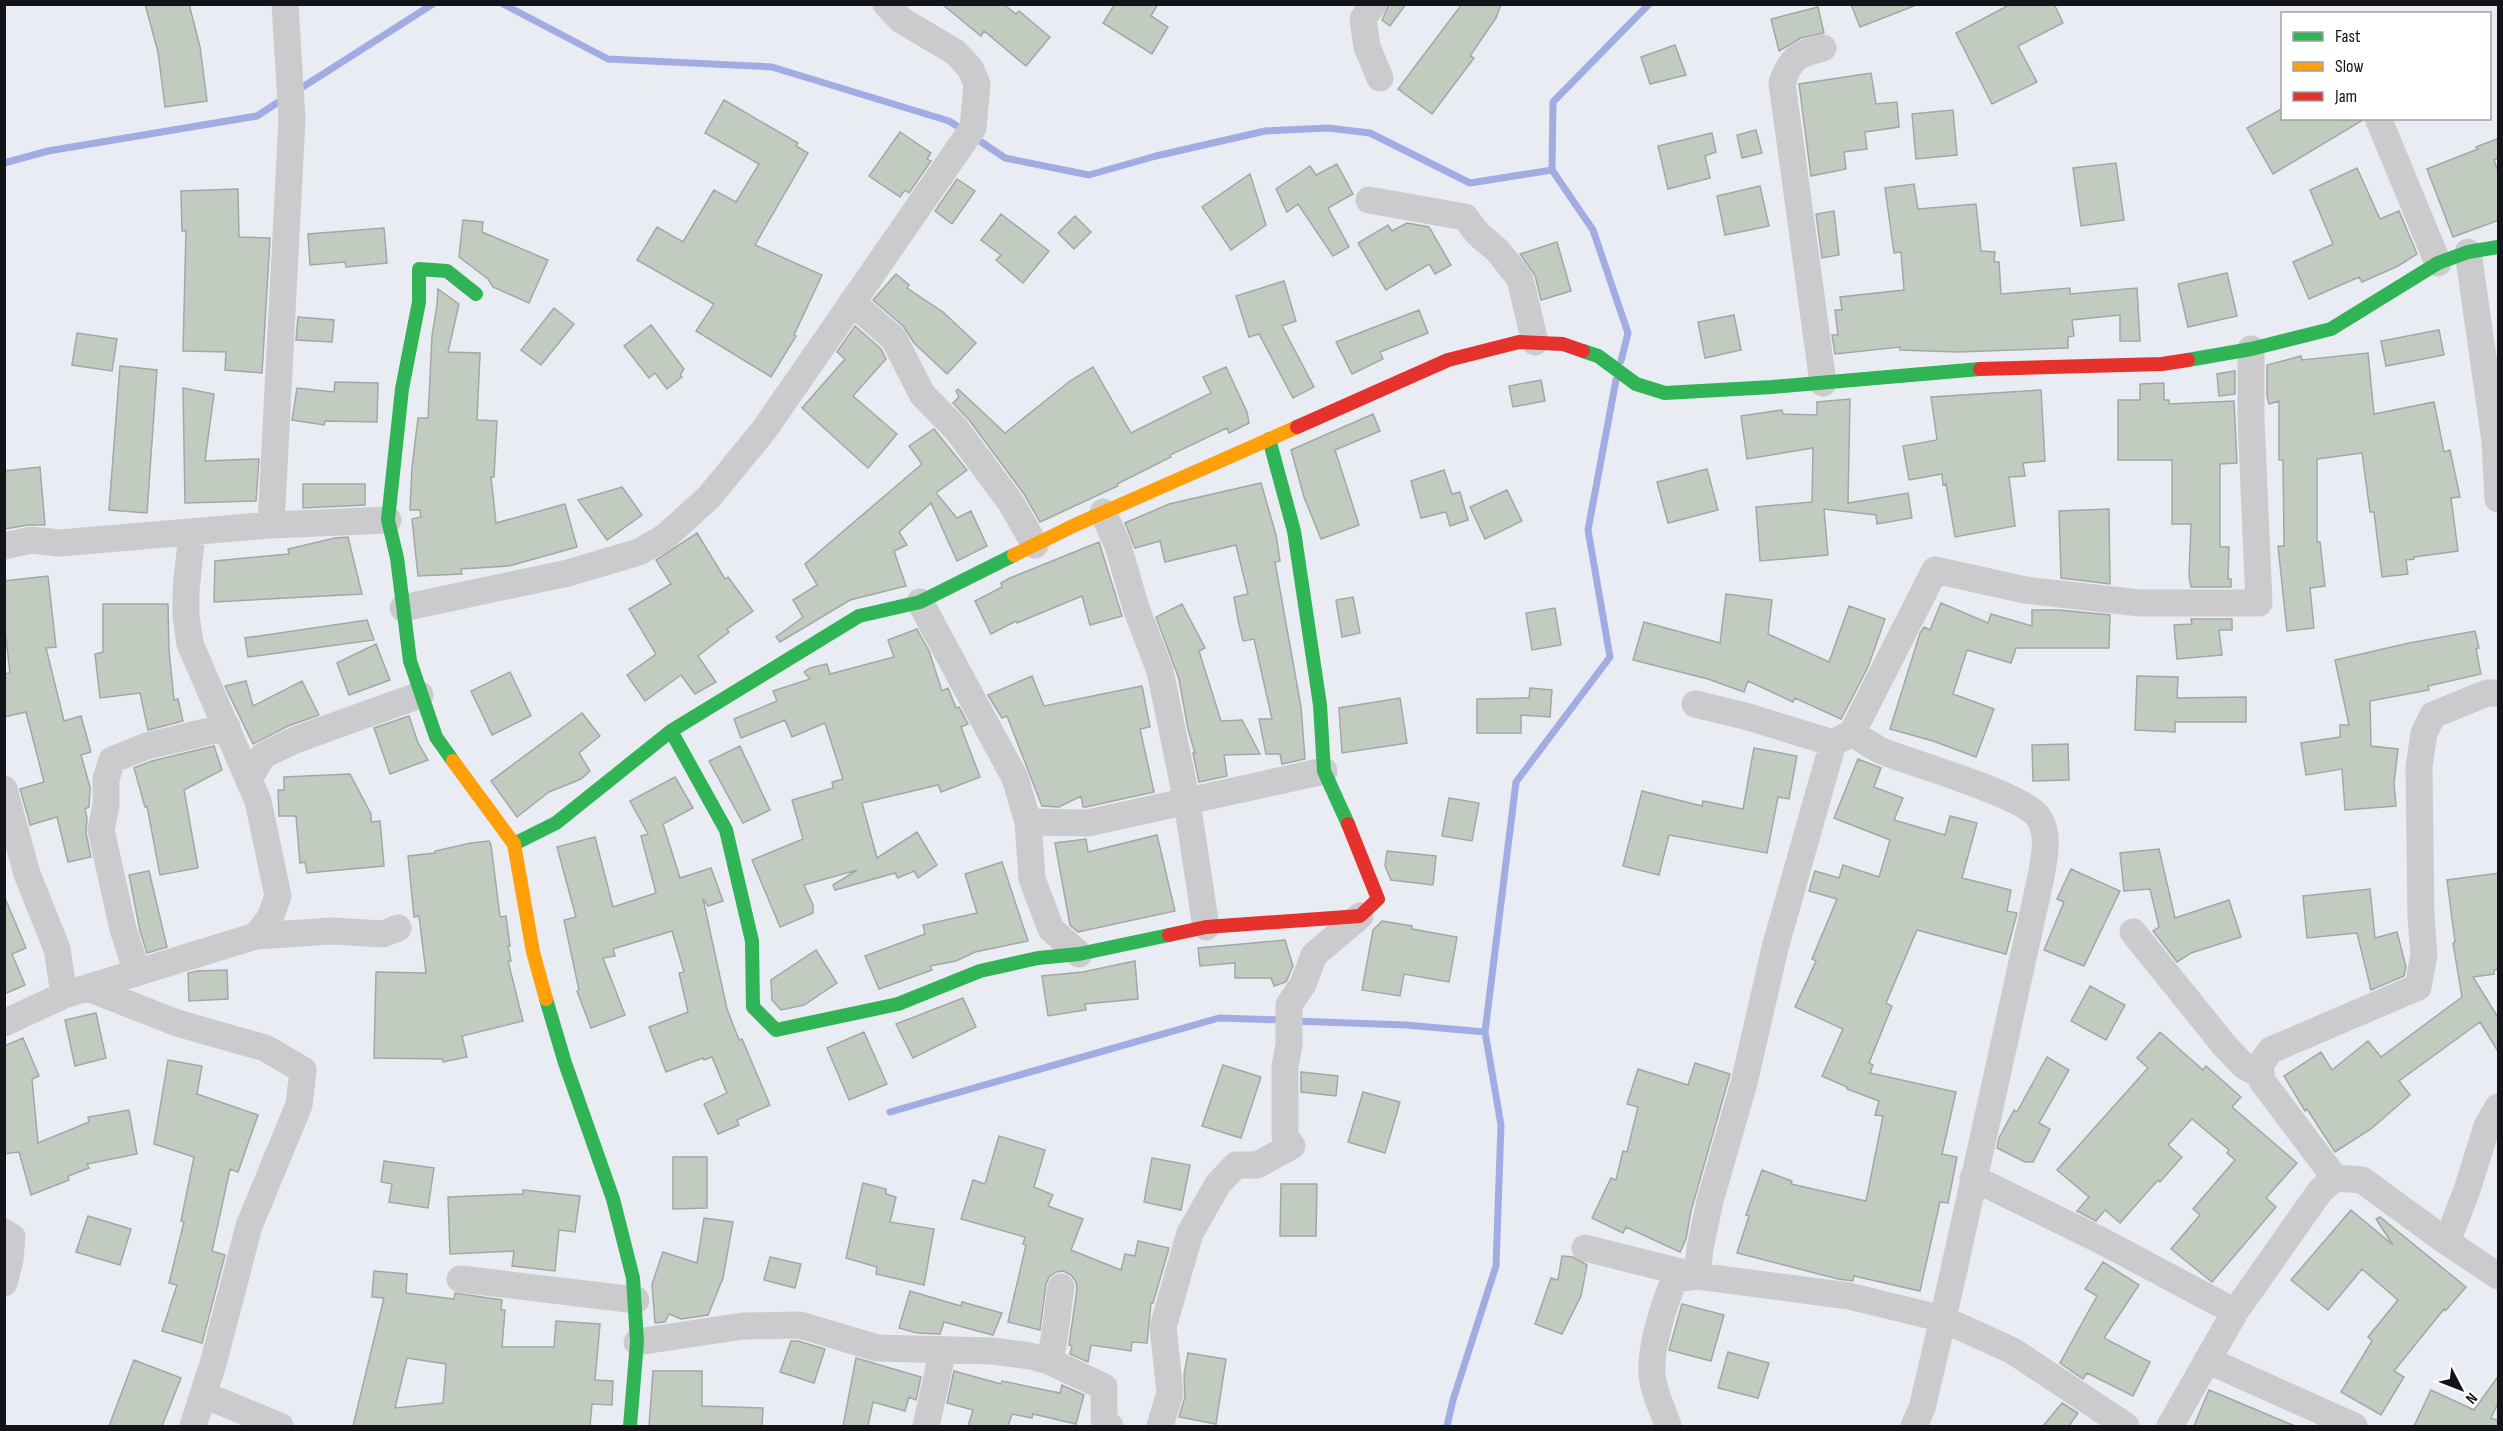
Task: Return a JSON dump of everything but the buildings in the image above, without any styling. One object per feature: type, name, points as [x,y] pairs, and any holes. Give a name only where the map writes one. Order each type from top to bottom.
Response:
[{"type":"street","points":[[271,525],[292,119],[285,4]]},
{"type":"street","points":[[403,608],[568,573],[639,552],[665,537],[709,497],[764,430],[969,134],[976,84],[970,68],[955,52],[901,21],[886,4]]},
{"type":"street","points":[[1372,4],[1363,19],[1367,46],[1380,78]]},
{"type":"street","points":[[1823,48],[1801,53],[1788,66],[1782,82],[1823,383]]},
{"type":"street","points":[[2379,120],[2438,263]]},
{"type":"street","points":[[1369,200],[1465,216],[1478,234],[1498,251],[1520,279],[1535,342]]},
{"type":"street","points":[[514,844],[556,823],[671,731],[859,616],[920,602],[1103,512],[1448,360],[1519,342],[1563,344],[1598,356],[1636,384],[1665,393],[1823,383],[1963,370],[2162,364],[2251,349],[2331,329],[2438,263],[2468,252],[2499,247]]},
{"type":"street","points":[[2468,252],[2495,441],[2499,499]]},
{"type":"street","points":[[476,294],[447,271],[419,269],[419,302],[402,389],[388,520],[397,558],[410,661],[420,695],[436,737],[514,844],[533,952],[565,1063],[613,1200],[633,1278],[636,1300],[636,1342],[630,1426]]},
{"type":"street","points":[[852,302],[894,339],[922,394],[957,430],[1011,503],[1035,545]]},
{"type":"street","points":[[1697,1276],[1700,1248],[1710,1201],[1744,1083],[1775,948],[1842,738],[1935,570],[2025,590],[2140,603],[2259,603],[2251,418],[2251,349]]},
{"type":"street","points":[[1160,1426],[1170,1393],[1163,1326],[1190,1233],[1218,1184],[1236,1165],[1257,1165],[1292,1146],[1285,1136],[1285,1066],[1289,1045],[1289,1005],[1303,984],[1314,955],[1378,899],[1352,832],[1324,771],[1320,705],[1294,531],[1269,439]]},
{"type":"street","points":[[1103,512],[1118,546],[1136,608],[1160,671],[1186,802],[1206,927]]},
{"type":"street","points":[[4,546],[31,540],[60,543],[271,525],[388,520]]},
{"type":"street","points":[[192,533],[186,590],[186,616],[190,644],[258,801],[278,896],[270,918],[256,936]]},
{"type":"street","points":[[920,602],[1015,778],[1028,822],[1032,879],[1051,929],[1079,954]]},
{"type":"street","points":[[2133,932],[2244,1066],[2251,1070],[2260,1065],[2271,1050],[2418,987],[2424,954],[2421,918],[2419,767],[2424,733],[2433,715],[2495,688]]},
{"type":"street","points":[[249,779],[262,757],[268,753],[295,740],[420,695]]},
{"type":"street","points":[[1695,704],[1842,738],[1925,765],[2022,803],[2039,818],[2046,842],[2042,876],[1943,1319],[1922,1408],[1914,1426]]},
{"type":"street","points":[[137,972],[123,929],[101,830],[106,805],[106,779],[112,760],[147,746],[227,727]]},
{"type":"street","points":[[671,731],[726,830],[752,941],[753,1007],[765,1022],[776,1030],[898,1004],[980,971],[1038,958],[1079,954],[1206,927],[1360,916]]},
{"type":"street","points":[[1028,822],[1088,823],[1324,771]]},
{"type":"street","points":[[4,789],[27,874],[76,991],[265,1048],[303,1070],[299,1105],[249,1226],[204,1395],[193,1426]]},
{"type":"street","points":[[4,1023],[76,991],[256,936],[332,931],[382,934],[398,928]]},
{"type":"street","points":[[1038,958],[1051,929]]},
{"type":"street","points":[[2260,1065],[2262,1081],[2335,1178]]},
{"type":"street","points":[[2447,1242],[2467,1190],[2487,1126],[2499,1107]]},
{"type":"street","points":[[1973,1178],[2102,1241],[2235,1312]]},
{"type":"street","points":[[2170,1426],[2235,1312],[2320,1191],[2335,1178],[2362,1180],[2447,1242],[2499,1276]]},
{"type":"street","points":[[4,1232],[12,1237],[10,1260],[4,1283]]},
{"type":"street","points":[[1585,1248],[1697,1276],[1849,1296],[1943,1319],[2013,1351],[2126,1426]]},
{"type":"street","points":[[1668,1426],[1660,1407],[1652,1374],[1656,1337],[1666,1298],[1675,1279],[1697,1276]]},
{"type":"street","points":[[460,1279],[636,1300]]},
{"type":"street","points":[[1048,1361],[1053,1347],[1054,1325],[1061,1287]]},
{"type":"street","points":[[636,1342],[744,1326],[800,1325],[877,1348],[993,1351],[1048,1361],[1104,1387],[1104,1419],[1110,1426]]},
{"type":"street","points":[[926,1426],[943,1350]]},
{"type":"street","points":[[2207,1360],[2354,1426]]},
{"type":"street","points":[[204,1395],[280,1426]]},
{"type":"waterway","points":[[298,90],[433,4]]},
{"type":"waterway","points":[[503,4],[608,59],[772,67],[949,121],[965,131]]},
{"type":"waterway","points":[[1621,361],[1628,333],[1593,230],[1552,170],[1553,102],[1649,4]]},
{"type":"waterway","points":[[4,163],[48,151],[257,116],[283,99]]},
{"type":"waterway","points":[[974,137],[1005,158],[1089,175],[1156,156],[1265,131],[1328,128],[1370,133],[1470,183],[1552,170]]},
{"type":"waterway","points":[[1447,1426],[1453,1400],[1496,1266],[1501,1125],[1485,1032],[1516,782],[1610,657],[1588,530],[1616,380]]},
{"type":"waterway","points":[[890,1112],[1219,1018],[1282,1020]]},
{"type":"waterway","points":[[1293,1021],[1406,1025],[1485,1032]]},
{"type":"traffic: fast","points":[[2188,360],[2251,349],[2331,329],[2438,263],[2468,252],[2498,247]]},
{"type":"traffic: fast","points":[[453,761],[436,737],[410,661],[397,558],[388,520],[402,389],[419,302],[419,269],[447,271],[476,294]]},
{"type":"traffic: fast","points":[[1583,351],[1598,356],[1636,384],[1665,393],[1772,387],[1980,369]]},
{"type":"traffic: fast","points":[[1269,439],[1294,531],[1320,705],[1324,771],[1348,824]]},
{"type":"traffic: fast","points":[[514,844],[556,823],[671,731],[859,616],[920,602],[1014,555]]},
{"type":"traffic: fast","points":[[671,731],[726,830],[752,941],[753,1007],[776,1030],[898,1004],[980,971],[1038,958],[1079,954],[1169,935]]},
{"type":"traffic: fast","points":[[546,999],[565,1063],[613,1199],[633,1278],[637,1342],[630,1426]]},
{"type":"traffic: slow","points":[[1014,555],[1075,525],[1297,427]]},
{"type":"traffic: slow","points":[[453,761],[514,844],[533,952],[546,999]]},
{"type":"traffic: jam","points":[[1297,427],[1448,360],[1519,342],[1563,344],[1583,351]]},
{"type":"traffic: jam","points":[[1980,369],[2162,364],[2188,360]]},
{"type":"traffic: jam","points":[[1169,935],[1206,927],[1360,916],[1378,899],[1348,824]]}]
